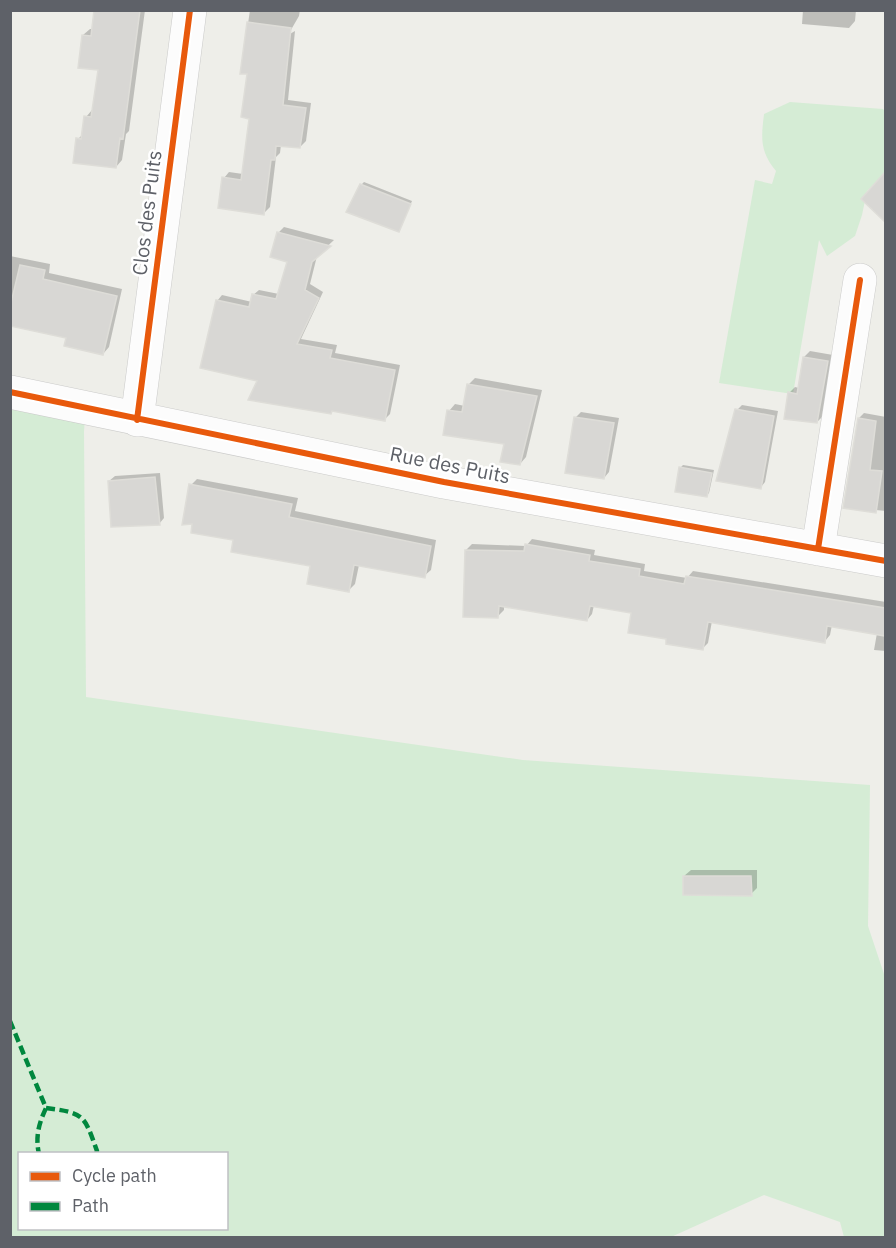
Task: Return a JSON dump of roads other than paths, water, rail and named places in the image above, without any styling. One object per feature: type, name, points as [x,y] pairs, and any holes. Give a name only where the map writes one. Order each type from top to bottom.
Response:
[{"type":"street","name":"Clos des Puits","points":[[137,420],[190,10]]},
{"type":"street","points":[[818,549],[860,280]]},
{"type":"street","name":"Rue des Puits","points":[[10,392],[444,482],[885,561]]}]
